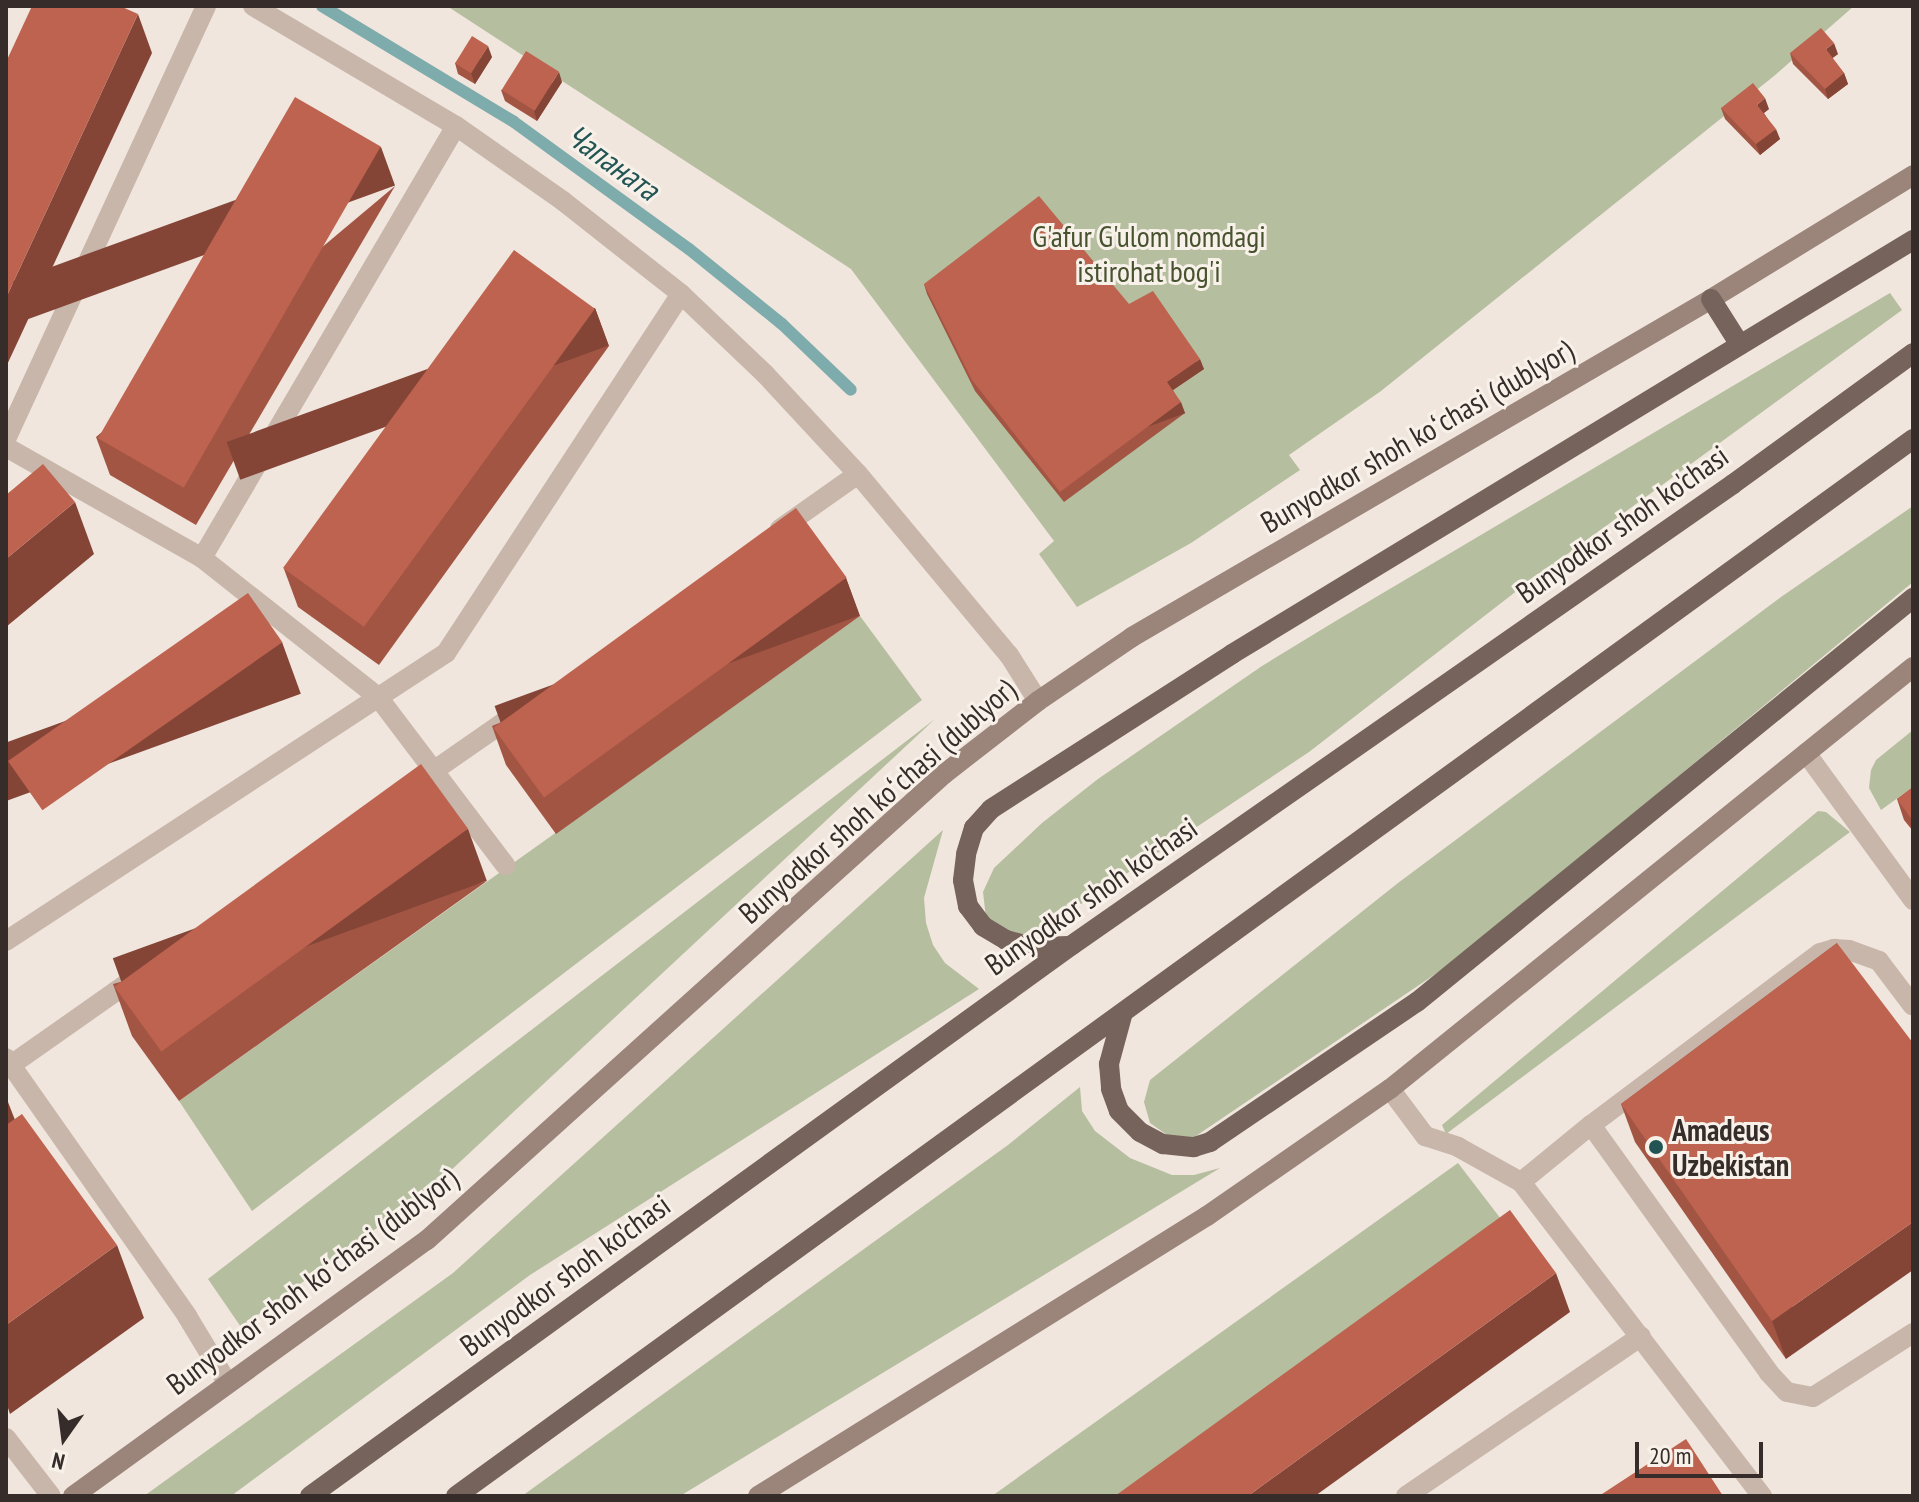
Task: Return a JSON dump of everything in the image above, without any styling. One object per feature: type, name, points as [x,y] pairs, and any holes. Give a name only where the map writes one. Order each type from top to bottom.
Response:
[{"type":"main road","points":[[1072,945],[1044,948],[1019,945],[994,934],[974,916],[964,894],[963,867],[969,841],[981,817],[1232,654],[1913,240]]},
{"type":"main road","points":[[1711,299],[1740,345]]},
{"type":"main road","name":"Bunyodkor shoh ko'chasi","points":[[310,1496],[1072,945],[1733,484],[1913,353]]},
{"type":"main road","points":[[456,1496],[1122,1016],[1913,439]]},
{"type":"main road","points":[[1122,1016],[1109,1064],[1111,1089],[1119,1111],[1140,1132],[1163,1144],[1194,1147],[1218,1138],[1417,1002],[1913,598]]},
{"type":"street","points":[[6,439],[206,6]]},
{"type":"street","points":[[253,6],[456,126],[563,201],[681,294],[765,374],[858,474],[1009,655],[1038,701]]},
{"type":"street","points":[[202,558],[456,126]]},
{"type":"street","name":"Bunyodkor shoh koʻchasi (dublyor)","points":[[73,1496],[427,1240],[944,774],[1038,701],[1132,637],[1711,299],[1913,175]]},
{"type":"street","points":[[6,941],[446,653],[681,294]]},
{"type":"street","points":[[6,447],[202,558],[378,697],[505,865]]},
{"type":"street","points":[[768,537],[858,474]]},
{"type":"street","points":[[758,1496],[1207,1216],[1390,1089],[1913,667]]},
{"type":"street","points":[[395,798],[537,699]]},
{"type":"street","points":[[1806,753],[1913,900]]},
{"type":"street","points":[[1521,1182],[1591,1125],[1820,953],[1834,949],[1849,950],[1879,961],[1913,1006]]},
{"type":"street","points":[[152,967],[8,1062],[187,1316],[228,1384]]},
{"type":"street","points":[[1390,1089],[1425,1136],[1458,1147],[1521,1182],[1762,1496]]},
{"type":"street","points":[[1591,1125],[1769,1373],[1787,1392],[1813,1397],[1913,1333]]},
{"type":"street","points":[[1406,1496],[1641,1336]]},
{"type":"street","points":[[6,1438],[51,1496]]},
{"type":"green space","name":"G'afur G'ulom nomdagi istirohat bog'i","points":[[447,6],[1854,6],[1774,76],[1381,391],[1289,455],[1300,470],[1191,543],[1077,607],[1039,554],[1054,541],[851,269]]},
{"type":"green space","points":[[1890,293],[1902,310],[1514,593],[1309,752],[1033,936],[1020,938],[986,918],[983,892],[994,868],[1042,823],[1098,779],[1262,666]]},
{"type":"green space","points":[[1913,506],[1913,582],[1459,958],[1193,1138],[1170,1137],[1150,1123],[1144,1102],[1150,1080],[1398,883],[1781,597]]},
{"type":"green space","points":[[860,616],[922,700],[252,1211],[179,1101]]},
{"type":"green space","points":[[935,719],[433,1187],[241,1327],[208,1279]]},
{"type":"green space","points":[[1913,730],[1913,787],[1881,810],[1869,788],[1871,770],[1876,760]]},
{"type":"green space","points":[[1818,811],[1826,812],[1850,832],[1446,1134],[1442,1125]]},
{"type":"green space","points":[[943,830],[924,898],[926,923],[933,945],[945,963],[979,989],[530,1275],[231,1496],[144,1496],[453,1273]]},
{"type":"green space","points":[[1080,1087],[1082,1111],[1095,1131],[1130,1158],[1172,1175],[1194,1175],[1220,1168],[680,1496],[522,1496],[1008,1145]]},
{"type":"green space","points":[[1458,1163],[1524,1249],[1182,1496],[992,1496]]},
{"type":"building","points":[[32,6],[120,6],[138,14],[6,298],[6,62]]},
{"type":"building","points":[[1821,28],[1834,43],[1826,49],[1844,73],[1825,89],[1790,53]]},
{"type":"building","points":[[472,36],[488,46],[471,73],[455,63]]},
{"type":"building","points":[[526,51],[559,72],[535,111],[502,90]]},
{"type":"building","points":[[1753,83],[1765,98],[1757,105],[1776,129],[1756,144],[1721,108]]},
{"type":"building","points":[[295,97],[381,146],[184,488],[98,438]]},
{"type":"building","points":[[1039,196],[1129,304],[1153,291],[1200,359],[1167,382],[1181,402],[1060,492],[972,380],[924,284]]},
{"type":"building","points":[[514,250],[595,309],[364,627],[283,568]]},
{"type":"building","points":[[43,464],[75,502],[6,559],[6,495]]},
{"type":"building","points":[[796,508],[847,578],[544,797],[493,728]]},
{"type":"building","points":[[248,593],[282,642],[42,810],[8,761]]},
{"type":"building","points":[[421,764],[468,829],[161,1051],[114,987]]},
{"type":"building","points":[[1913,787],[1913,821],[1897,799]]},
{"type":"building","points":[[1837,943],[1913,1043],[1913,1222],[1772,1321],[1621,1104]]},
{"type":"building","points":[[22,1114],[117,1245],[6,1325],[6,1125]]},
{"type":"building","points":[[1510,1210],[1556,1273],[1248,1496],[1115,1496]]},
{"type":"building","points":[[1686,1439],[1723,1496],[1599,1496]]},
{"type":"waterway","name":"Чапаната","points":[[322,6],[514,122],[689,249],[782,324],[851,390]]},
{"type":"place","name":"Amadeus Uzbekistan","points":[[1656,1147]]}]
